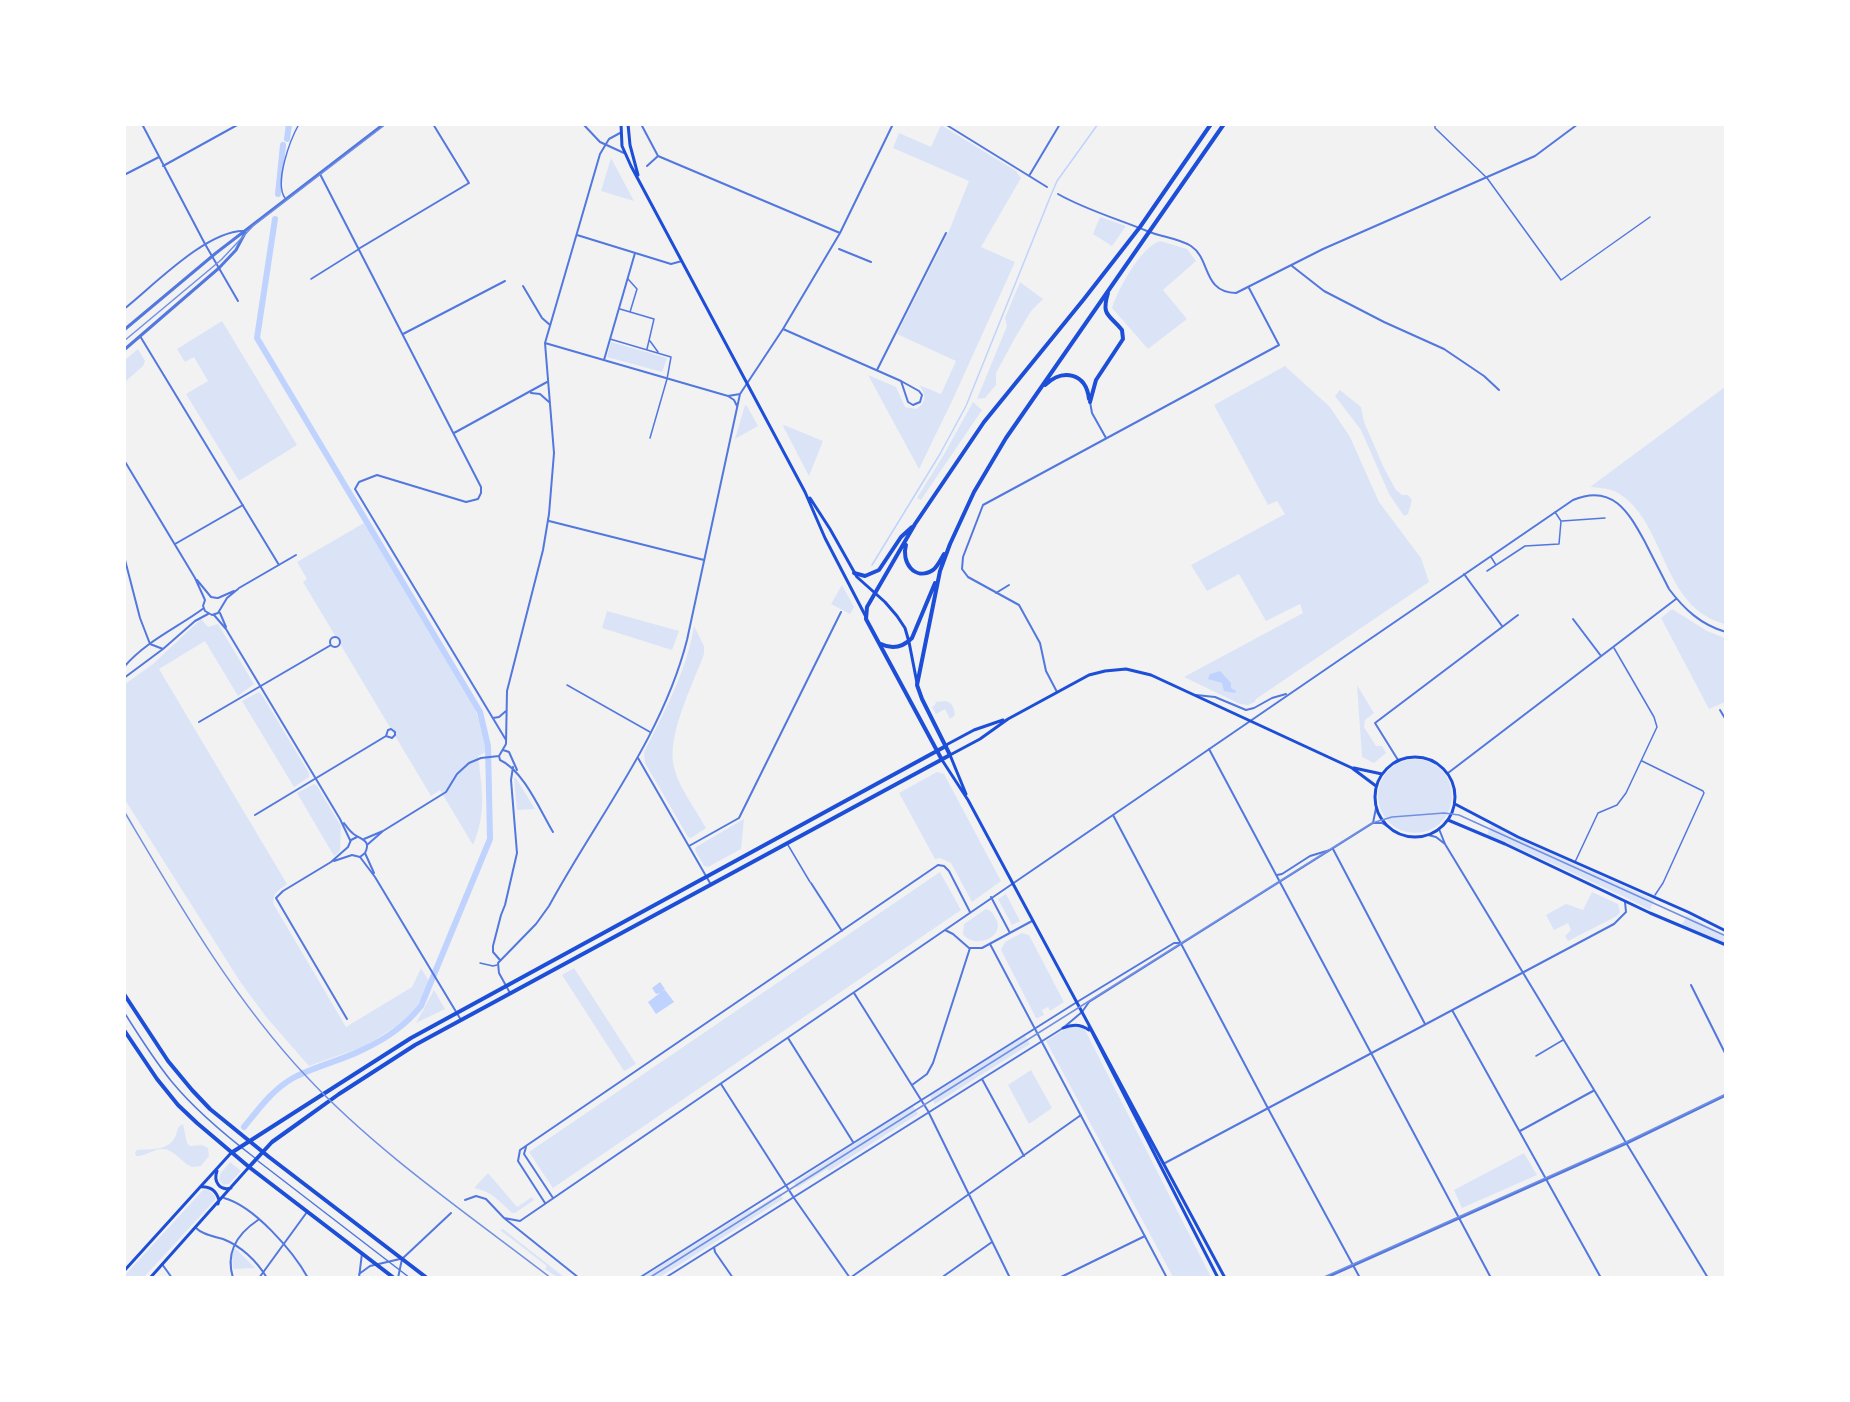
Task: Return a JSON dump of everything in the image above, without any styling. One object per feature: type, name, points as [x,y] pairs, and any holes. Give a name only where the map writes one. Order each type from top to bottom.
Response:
[{"type":"main road","points":[[621,124],[620,133],[625,153],[805,492],[825,538],[880,644],[942,760],[968,800],[1225,1278]]},
{"type":"main road","points":[[628,124],[630,145],[640,183]]},
{"type":"main road","points":[[950,544],[935,568],[925,573],[909,568],[904,559],[904,548],[915,524],[984,422],[1140,227],[1212,124]]},
{"type":"main road","points":[[880,644],[896,647],[909,642],[916,633],[950,544],[989,464],[1224,124]]},
{"type":"main road","points":[[1090,402],[1096,380],[1123,339],[1122,330],[1110,320],[1106,313],[1105,304],[1110,290]]},
{"type":"main road","points":[[1036,394],[1055,376],[1066,373],[1083,383],[1090,402]]},
{"type":"main road","points":[[805,492],[833,533],[854,573],[897,616],[905,628],[917,685],[968,800]]},
{"type":"main road","points":[[854,573],[865,576],[879,570],[901,537],[915,524]]},
{"type":"main road","points":[[867,619],[867,607],[909,536]]},
{"type":"main road","points":[[917,685],[940,571]]},
{"type":"main road","points":[[150,1278],[217,1206],[263,1152],[280,1136],[339,1094],[416,1045],[788,845],[980,739],[1008,719],[1093,674],[1126,669],[1147,673],[1352,768],[1376,786]]},
{"type":"main road","points":[[124,1271],[231,1153],[411,1038],[974,730],[1008,719]]},
{"type":"main road","points":[[1412,756],[1427,758],[1440,765],[1448,773],[1454,786],[1455,804],[1448,820],[1439,829],[1428,835],[1411,837],[1402,835],[1387,826],[1376,808],[1376,786],[1382,774],[1398,760],[1412,756]]},
{"type":"main road","points":[[1352,768],[1382,774]]},
{"type":"main road","points":[[1455,804],[1575,863],[1654,897],[1725,932]]},
{"type":"main road","points":[[1448,820],[1725,945]]},
{"type":"main road","points":[[124,994],[180,1077],[210,1109],[249,1142],[427,1278]]},
{"type":"main road","points":[[1086,1019],[1090,1031],[1218,1278]]},
{"type":"main road","points":[[1063,1028],[1072,1025],[1081,1026],[1090,1031]]},
{"type":"main road","points":[[124,1030],[178,1105],[231,1153],[396,1278]]},
{"type":"main road","points":[[277,1123],[284,1129],[280,1136]]},
{"type":"main road","points":[[218,1169],[215,1176],[217,1184],[226,1189],[232,1188]]},
{"type":"main road","points":[[200,1187],[214,1191],[219,1200],[217,1206]]},
{"type":"street","points":[[142,124],[212,257],[238,301]]},
{"type":"street","points":[[163,166],[239,124]]},
{"type":"street","points":[[286,199],[281,190],[287,154],[299,124]]},
{"type":"street","points":[[124,330],[212,257],[384,124]]},
{"type":"street","points":[[311,279],[469,183],[433,124]]},
{"type":"street","points":[[583,124],[604,146],[625,153]]},
{"type":"street","points":[[641,124],[658,156],[840,233]]},
{"type":"street","points":[[510,993],[499,973],[500,960],[542,917],[638,757],[651,733],[684,652],[740,394],[783,329],[840,233],[893,124]]},
{"type":"street","points":[[945,124],[1047,187]]},
{"type":"street","points":[[1028,176],[1060,124]]},
{"type":"street","points":[[1435,124],[1435,128],[1487,178],[1562,280],[1650,217]]},
{"type":"street","points":[[1058,194],[1087,209],[1149,232],[1184,242],[1193,248],[1210,280],[1217,288],[1228,293],[1236,293],[1323,249],[1535,156],[1578,124]]},
{"type":"street","points":[[340,819],[357,837],[364,839],[383,831],[446,792],[463,768],[481,758],[497,756],[503,750],[506,740],[507,691],[549,521],[554,453],[545,343],[600,155],[612,136],[620,133]]},
{"type":"street","points":[[647,166],[658,156]]},
{"type":"street","points":[[124,175],[159,157]]},
{"type":"street","points":[[319,174],[454,433],[482,493],[478,499],[466,502],[377,475],[356,484],[356,492],[506,740]]},
{"type":"street","points":[[124,309],[205,244],[231,231],[246,231]]},
{"type":"street","points":[[124,350],[219,268],[236,250],[246,231]]},
{"type":"street","points":[[877,370],[946,233]]},
{"type":"street","points":[[577,235],[670,264],[682,261]]},
{"type":"street","points":[[839,249],[871,262]]},
{"type":"street","points":[[604,360],[635,253]]},
{"type":"street","points":[[1292,266],[1324,291],[1384,322],[1444,349],[1484,376],[1499,390]]},
{"type":"street","points":[[628,278],[637,289],[630,312]]},
{"type":"street","points":[[403,334],[505,281]]},
{"type":"street","points":[[523,286],[542,318],[550,325]]},
{"type":"street","points":[[1057,692],[1046,671],[1040,643],[1022,608],[968,577],[962,569],[963,557],[983,505],[1279,345],[1249,288]]},
{"type":"street","points":[[619,309],[654,319],[647,349]]},
{"type":"street","points":[[783,329],[901,381],[919,391],[922,395],[920,402],[913,405],[908,402],[901,381]]},
{"type":"street","points":[[140,336],[279,565]]},
{"type":"street","points":[[610,339],[671,357],[650,438]]},
{"type":"street","points":[[650,340],[658,352]]},
{"type":"street","points":[[545,343],[728,396],[734,400],[738,408]]},
{"type":"street","points":[[454,433],[547,382]]},
{"type":"street","points":[[528,393],[540,394],[549,403]]},
{"type":"street","points":[[728,396],[740,394]]},
{"type":"street","points":[[1090,402],[1092,413],[1106,438]]},
{"type":"street","points":[[124,460],[195,578],[205,600],[204,608],[208,614]]},
{"type":"street","points":[[504,1218],[520,1221],[1573,500],[1587,496],[1604,496],[1618,503],[1630,515],[1676,599],[1700,621],[1725,632]]},
{"type":"street","points":[[175,544],[243,505]]},
{"type":"street","points":[[1487,572],[1525,546],[1559,544],[1561,521],[1555,511]]},
{"type":"street","points":[[1561,521],[1605,519]]},
{"type":"street","points":[[549,521],[704,560]]},
{"type":"street","points":[[205,600],[211,597],[218,598],[238,589],[296,555]]},
{"type":"street","points":[[124,556],[140,618],[150,644],[163,649]]},
{"type":"street","points":[[1490,556],[1497,565]]},
{"type":"street","points":[[1464,574],[1502,627]]},
{"type":"street","points":[[195,578],[211,597]]},
{"type":"street","points":[[996,593],[1009,585]]},
{"type":"street","points":[[214,615],[238,589]]},
{"type":"street","points":[[218,598],[222,607]]},
{"type":"street","points":[[1448,773],[1676,599]]},
{"type":"street","points":[[124,667],[150,644],[204,608]]},
{"type":"street","points":[[219,612],[226,629],[317,779],[350,840],[348,847],[331,862],[280,893],[276,898],[347,1019]]},
{"type":"street","points":[[688,846],[739,818],[841,612]]},
{"type":"street","points":[[124,678],[163,649],[195,621],[208,614],[214,615],[226,629]]},
{"type":"street","points":[[1398,760],[1375,723],[1518,615]]},
{"type":"street","points":[[1573,619],[1601,656]]},
{"type":"street","points":[[199,722],[331,645]]},
{"type":"street","points":[[1575,863],[1598,813],[1617,805],[1626,793],[1657,727],[1613,647]]},
{"type":"street","points":[[567,685],[651,733]]},
{"type":"street","points":[[1193,694],[1215,697],[1246,710],[1288,693]]},
{"type":"street","points":[[1720,710],[1725,720]]},
{"type":"street","points":[[493,718],[506,711]]},
{"type":"street","points":[[255,815],[386,736]]},
{"type":"street","points":[[1209,749],[1491,1278]]},
{"type":"street","points":[[503,750],[508,750],[518,773],[553,832]]},
{"type":"street","points":[[497,756],[518,773]]},
{"type":"street","points":[[504,762],[511,756]]},
{"type":"street","points":[[638,757],[712,886]]},
{"type":"street","points":[[1641,761],[1703,791],[1704,794],[1664,883],[1654,897]]},
{"type":"street","points":[[500,960],[493,952],[493,946],[517,853],[510,780],[513,767]]},
{"type":"street","points":[[1373,824],[1376,808]]},
{"type":"street","points":[[1113,815],[1360,1278]]},
{"type":"street","points":[[665,1278],[1063,1028],[1082,1012],[1089,1002],[1280,881],[1373,824],[1382,823],[1387,826]]},
{"type":"street","points":[[1439,829],[1445,844],[1522,973],[1708,1278]]},
{"type":"street","points":[[360,857],[365,854],[368,845],[383,831]]},
{"type":"street","points":[[1428,835],[1436,837],[1445,844]]},
{"type":"street","points":[[350,840],[357,837]]},
{"type":"street","points":[[364,839],[368,845]]},
{"type":"street","points":[[788,845],[842,931]]},
{"type":"street","points":[[348,847],[352,855]]},
{"type":"street","points":[[1277,874],[1282,874],[1310,856],[1333,849]]},
{"type":"street","points":[[1333,849],[1425,1024]]},
{"type":"street","points":[[365,854],[375,877]]},
{"type":"street","points":[[331,862],[352,855],[360,857],[375,877],[461,1020]]},
{"type":"street","points":[[545,1203],[518,1161],[520,1150],[938,866],[946,868],[970,912]]},
{"type":"street","points":[[1280,881],[1282,874]]},
{"type":"street","points":[[991,897],[1010,933]]},
{"type":"street","points":[[1165,1163],[1614,924],[1627,910],[1624,900]]},
{"type":"street","points":[[945,930],[969,948],[982,948],[1033,921]]},
{"type":"street","points":[[639,1278],[1077,1002],[1174,943],[1182,943]]},
{"type":"street","points":[[990,944],[1167,1278]]},
{"type":"street","points":[[912,1084],[927,1074],[933,1063],[969,948]]},
{"type":"street","points":[[480,963],[498,965]]},
{"type":"street","points":[[1691,984],[1725,1055]]},
{"type":"street","points":[[854,993],[928,1111],[1010,1278]]},
{"type":"street","points":[[1452,1010],[1601,1278]]},
{"type":"street","points":[[124,1012],[172,1081],[206,1117],[241,1147],[410,1278]]},
{"type":"street","points":[[788,1038],[853,1143]]},
{"type":"street","points":[[1536,1056],[1563,1040]]},
{"type":"street","points":[[982,1078],[1024,1156]]},
{"type":"street","points":[[721,1084],[786,1186],[850,1278],[1081,1115]]},
{"type":"street","points":[[1520,1131],[1594,1090]]},
{"type":"street","points":[[1325,1278],[1627,1143],[1725,1095]]},
{"type":"street","points":[[527,1146],[524,1154],[553,1198]]},
{"type":"street","points":[[465,1200],[480,1196],[486,1200],[504,1218],[579,1278]]},
{"type":"street","points":[[224,1198],[238,1204],[258,1219],[283,1243],[308,1278]]},
{"type":"street","points":[[259,1278],[308,1211]]},
{"type":"street","points":[[359,1276],[376,1264],[402,1258],[451,1214]]},
{"type":"street","points":[[233,1278],[229,1260],[234,1244],[242,1232],[258,1219]]},
{"type":"street","points":[[520,1221],[523,1233]]},
{"type":"street","points":[[196,1228],[204,1234],[234,1244],[263,1270],[267,1278]]},
{"type":"street","points":[[1059,1278],[1145,1236]]},
{"type":"street","points":[[941,1278],[992,1242]]},
{"type":"street","points":[[714,1246],[733,1278]]},
{"type":"street","points":[[359,1276],[362,1253]]},
{"type":"street","points":[[396,1278],[402,1258]]},
{"type":"street","points":[[162,1264],[172,1278]]},
{"type":"shaded area","points":[[941,125],[1016,171],[1021,178],[981,247],[1015,262],[919,469],[868,375],[896,387],[905,407],[916,409],[924,401],[919,385],[941,394],[956,361],[897,334],[949,231],[969,181],[893,148],[899,133],[931,147]]},
{"type":"shaded area","points":[[611,158],[634,201],[601,191]]},
{"type":"shaded area","points":[[1100,217],[1126,226],[1112,246],[1093,234]]},
{"type":"shaded area","points":[[1160,241],[1187,249],[1196,261],[1163,290],[1187,319],[1148,349],[1112,308],[1119,290],[1138,260],[1145,251]]},
{"type":"shaded area","points":[[1020,282],[1043,299],[1031,311],[1015,338],[996,373],[996,385],[985,398],[977,399],[1007,326],[1005,318]]},
{"type":"shaded area","points":[[222,321],[297,445],[239,481],[186,394],[208,381],[194,357],[185,362],[177,349]]},
{"type":"shaded area","points":[[611,342],[667,358],[662,372],[607,357]]},
{"type":"shaded area","points":[[138,349],[145,361],[143,366],[125,382],[125,360]]},
{"type":"shaded area","points":[[1285,366],[1330,407],[1350,437],[1379,502],[1421,558],[1429,582],[1248,705],[1240,704],[1184,677],[1303,613],[1300,604],[1266,621],[1239,574],[1207,591],[1191,565],[1285,514],[1277,501],[1268,505],[1214,405]]},
{"type":"shaded area","points":[[1725,387],[1725,624],[1704,615],[1688,601],[1676,584],[1636,508],[1614,491],[1590,487]]},
{"type":"shaded area","points":[[1340,390],[1361,407],[1364,422],[1396,490],[1402,495],[1408,495],[1412,500],[1408,514],[1404,516],[1389,494],[1361,430],[1335,396]]},
{"type":"shaded area","points":[[973,402],[982,410],[921,500],[917,498],[943,456]]},
{"type":"shaded area","points":[[745,405],[758,426],[735,439]]},
{"type":"shaded area","points":[[783,426],[823,441],[809,476]]},
{"type":"shaded area","points":[[364,523],[475,709],[482,729],[486,752],[478,756],[482,811],[473,845],[440,790],[431,796],[303,582],[307,579],[297,562]]},
{"type":"shaded area","points":[[842,585],[854,607],[850,614],[831,604]]},
{"type":"shaded area","points":[[1672,609],[1707,631],[1725,638],[1725,702],[1709,709],[1661,618]]},
{"type":"shaded area","points":[[607,611],[679,631],[672,650],[602,628]]},
{"type":"shaded area","points":[[201,619],[208,627],[218,624],[254,684],[238,696],[205,641],[159,669],[287,884],[275,895],[274,905],[346,1027],[412,987],[421,968],[429,981],[416,1009],[406,1020],[365,1046],[309,1066],[267,1018],[241,983],[125,800],[125,684],[153,664]]},
{"type":"shaded area","points":[[694,626],[704,646],[704,654],[681,712],[673,744],[675,771],[706,828],[691,838],[688,837],[645,763],[644,752],[680,675]]},
{"type":"shaded area","points":[[1357,685],[1374,713],[1365,720],[1364,727],[1376,746],[1382,746],[1386,753],[1374,763],[1362,757]]},
{"type":"shaded area","points":[[259,692],[309,773],[309,777],[294,787],[242,701]]},
{"type":"shaded area","points":[[946,701],[952,704],[954,710],[955,715],[950,719],[945,709],[936,714],[932,707],[936,702]]},
{"type":"shaded area","points":[[1415,759],[1436,765],[1446,775],[1452,796],[1446,817],[1436,827],[1415,833],[1394,827],[1384,817],[1378,796],[1384,775],[1394,765]]},
{"type":"shaded area","points":[[937,772],[944,774],[1001,881],[972,902],[951,863],[940,858],[935,859],[899,793]]},
{"type":"shaded area","points":[[514,778],[516,778],[535,809],[517,810]]},
{"type":"shaded area","points":[[314,784],[341,826],[340,851],[334,856],[297,793]]},
{"type":"shaded area","points":[[744,819],[741,849],[708,867],[704,866],[695,850],[696,847]]},
{"type":"shaded area","points":[[1491,825],[1654,900],[1650,910],[1487,835]]},
{"type":"shaded area","points":[[940,872],[961,910],[553,1188],[529,1152]]},
{"type":"shaded area","points":[[1592,892],[1618,904],[1620,912],[1617,916],[1568,941],[1565,936],[1571,930],[1568,923],[1554,930],[1546,915],[1566,904],[1583,910]]},
{"type":"shaded area","points":[[1006,894],[1020,921],[1012,925],[998,899]]},
{"type":"shaded area","points":[[986,909],[992,912],[996,919],[997,931],[993,936],[981,941],[968,939],[963,934],[964,924]]},
{"type":"shaded area","points":[[1687,915],[1725,935],[1725,943],[1682,925]]},
{"type":"shaded area","points":[[1022,933],[1029,935],[1064,1002],[1050,1011],[1048,1007],[1042,1010],[1044,1015],[1038,1018],[1001,950],[1005,942]]},
{"type":"shaded area","points":[[574,968],[636,1064],[624,1071],[562,975]]},
{"type":"shaded area","points":[[434,990],[445,1009],[416,1023]]},
{"type":"shaded area","points":[[1073,1024],[1084,1028],[1211,1277],[1173,1277],[1046,1041]]},
{"type":"shaded area","points":[[1025,1036],[1030,1044],[935,1104],[930,1096]]},
{"type":"shaded area","points":[[1031,1070],[1052,1108],[1029,1124],[1008,1085]]},
{"type":"shaded area","points":[[913,1106],[918,1114],[829,1171],[827,1169],[797,1188],[794,1183]]},
{"type":"shaded area","points":[[183,1124],[187,1143],[190,1146],[202,1145],[208,1148],[209,1156],[201,1166],[192,1167],[164,1149],[136,1156],[137,1150],[165,1147],[173,1140],[179,1127]]},
{"type":"shaded area","points":[[1524,1153],[1537,1175],[1462,1208],[1454,1190]]},
{"type":"shaded area","points":[[230,1162],[241,1171],[229,1184],[223,1185],[219,1180],[220,1174]]},
{"type":"shaded area","points":[[488,1173],[517,1207],[532,1197],[534,1200],[512,1213],[490,1194],[474,1188]]},
{"type":"shaded area","points":[[208,1189],[215,1196],[215,1200],[144,1277],[125,1277],[203,1190]]},
{"type":"shaded area","points":[[780,1193],[783,1199],[660,1277],[643,1277],[750,1210],[752,1211]]},
{"type":"shaded area","points":[[503,1229],[564,1277],[557,1277],[545,1269],[547,1266],[500,1230]]},
{"type":"shaded area","points":[[235,1248],[255,1268],[233,1269],[232,1255]]},
{"type":"water","points":[[1220,671],[1231,683],[1231,688],[1236,691],[1235,693],[1224,691],[1222,683],[1208,679],[1210,674]]},
{"type":"water","points":[[660,982],[665,989],[662,991],[665,990],[674,1002],[656,1014],[648,1002],[660,993],[656,994],[652,988]]},
{"type":"waterway","points":[[287,139],[289,124]]},
{"type":"waterway","points":[[872,565],[940,454],[966,406],[1057,181],[1098,124]]},
{"type":"waterway","points":[[278,194],[283,145]]},
{"type":"waterway","points":[[244,1127],[266,1100],[285,1083],[378,1042],[402,1026],[421,1006],[490,839],[488,746],[480,712],[257,338],[275,219]]},
{"type":"tram line","points":[[124,341],[221,260],[253,226],[386,124]]},
{"type":"tram line","points":[[649,1278],[1372,823],[1392,817],[1444,813],[1459,815],[1726,936]]},
{"type":"tram line","points":[[1322,1278],[1626,1142],[1726,1094]]},
{"type":"railway","points":[[124,811],[186,915],[230,982],[279,1046],[306,1076],[393,1157],[551,1278]]}]
